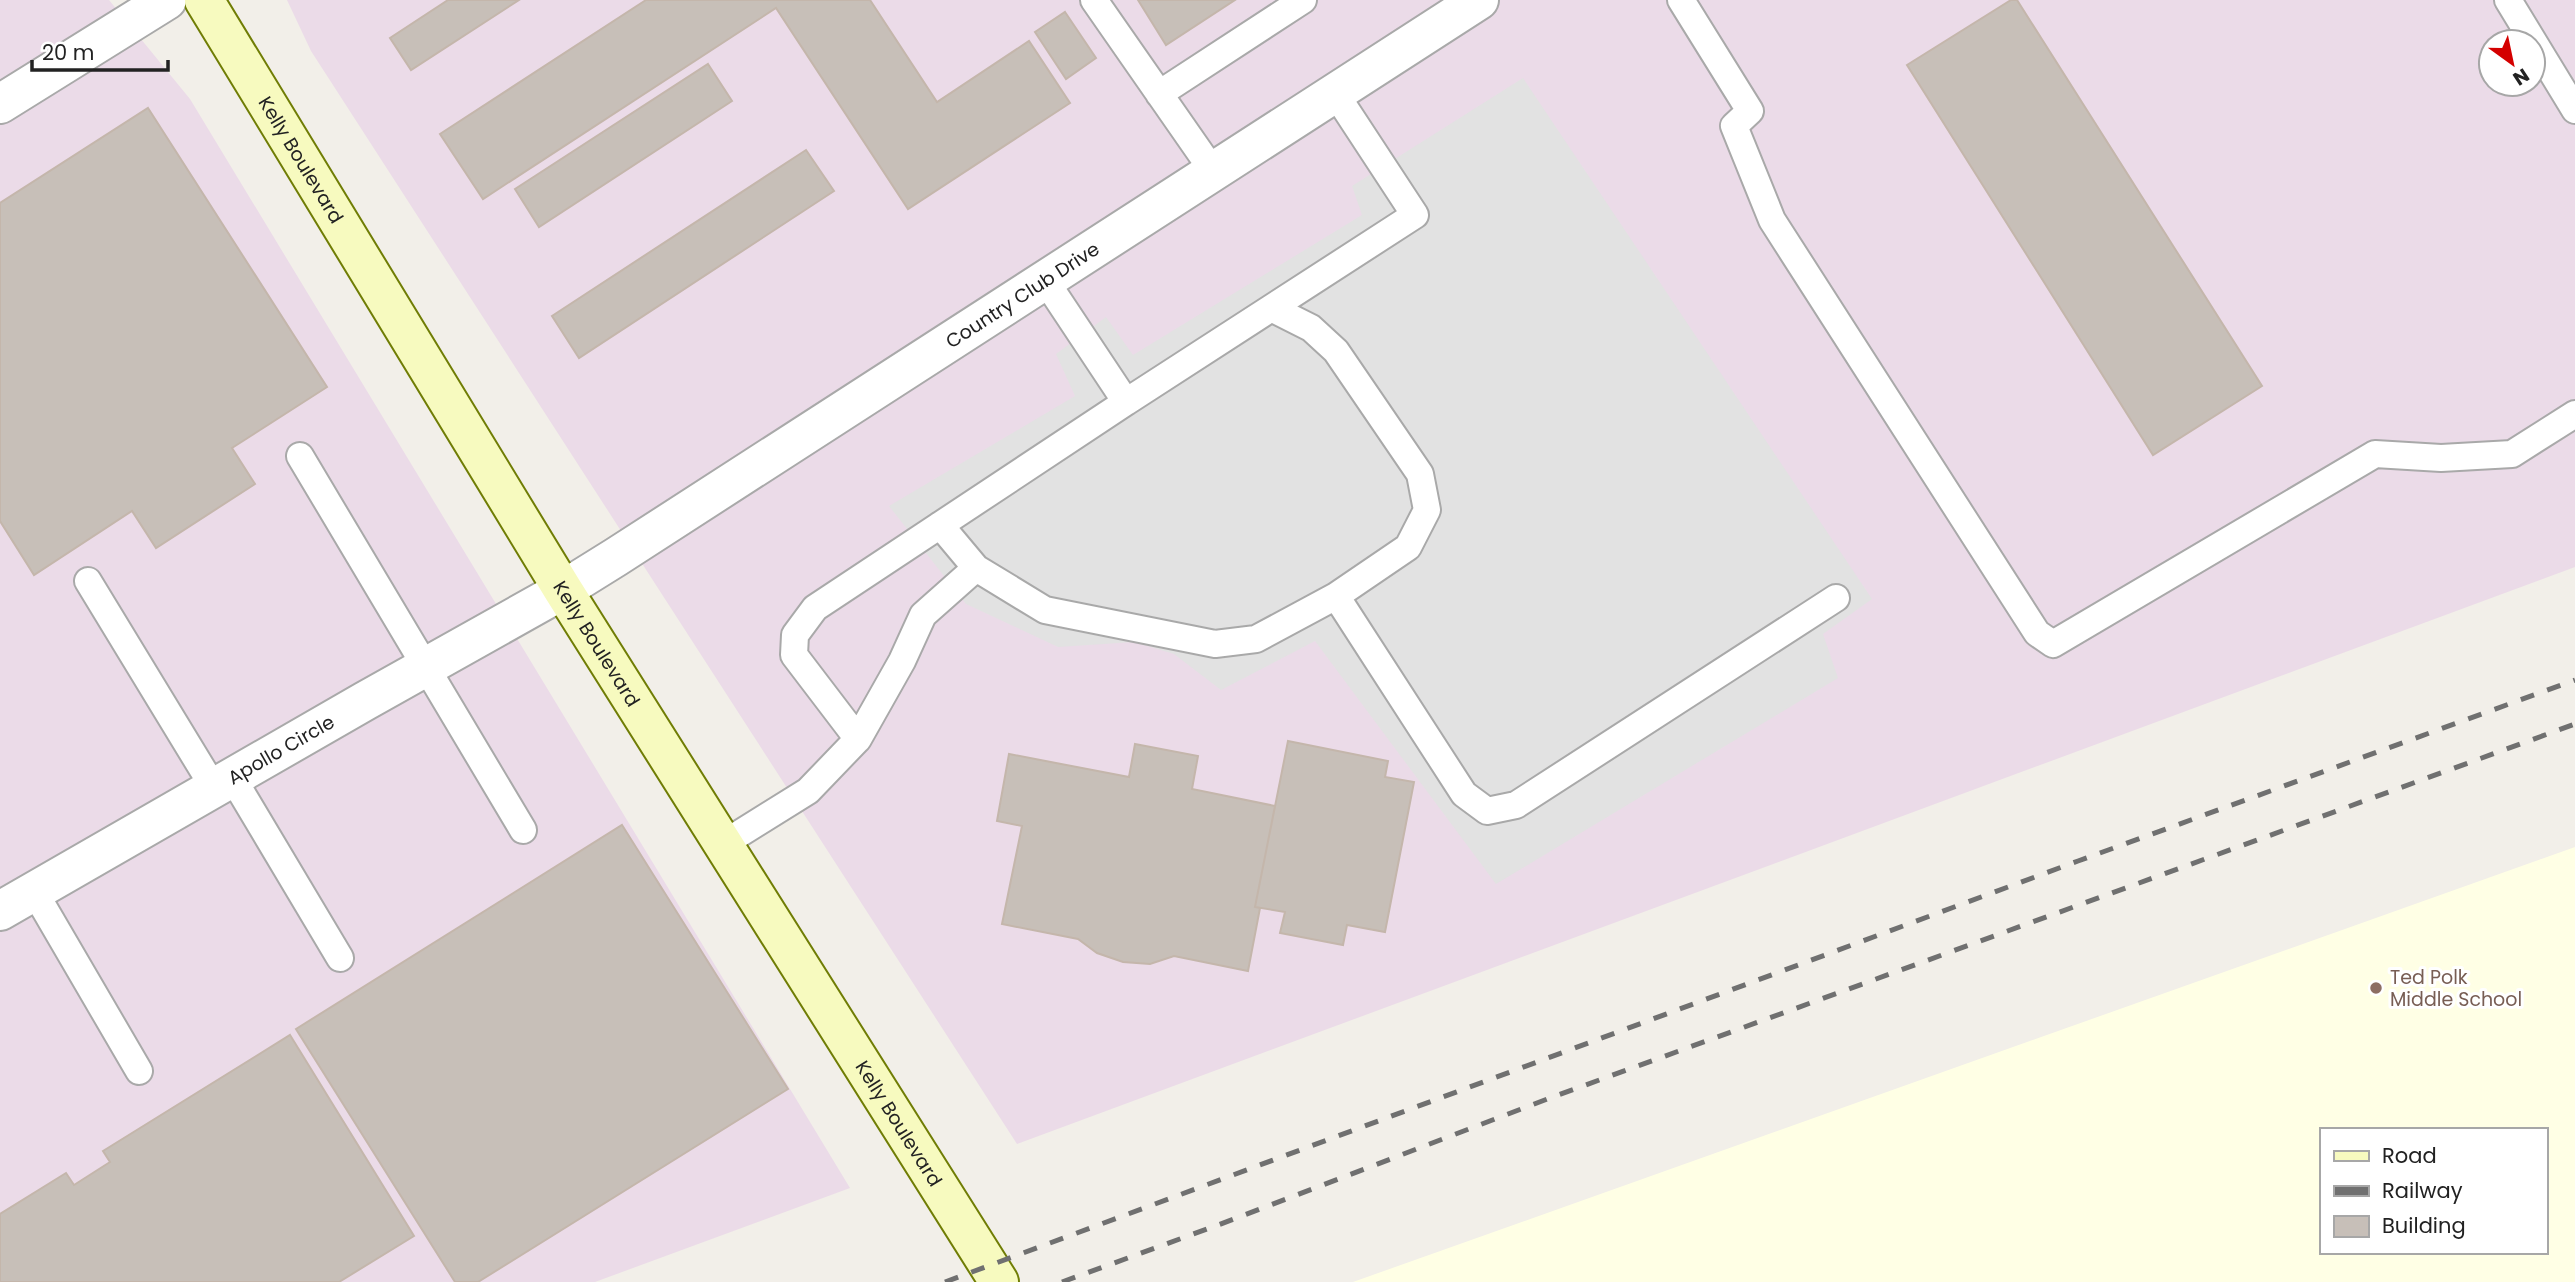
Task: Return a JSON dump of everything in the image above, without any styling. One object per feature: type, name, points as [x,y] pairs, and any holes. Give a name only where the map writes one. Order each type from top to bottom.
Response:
[{"type":"street","points":[[0,104],[167,0]]},
{"type":"street","name":"Kelly Boulevard","points":[[204,0],[563,590],[999,1282]]},
{"type":"street","name":"Country Club Drive","points":[[563,590],[1479,0]]},
{"type":"street","name":"Apollo Circle","points":[[0,911],[563,590]]},
{"type":"lane","points":[[1094,0],[1213,171]]},
{"type":"lane","points":[[1159,94],[1303,0]]},
{"type":"lane","points":[[1681,0],[1750,111],[1734,126],[1772,220],[2037,633],[2053,644],[2375,454],[2441,458],[2512,454],[2575,414]]},
{"type":"lane","points":[[2508,0],[2575,110]]},
{"type":"lane","points":[[858,739],[794,655],[795,635],[815,608],[1415,215],[1335,93]]},
{"type":"lane","points":[[1045,280],[1126,402]]},
{"type":"lane","points":[[940,524],[976,568],[1045,610],[1214,644],[1256,639],[1336,596],[1408,547],[1427,510],[1420,474],[1336,351],[1311,328],[1273,309]]},
{"type":"lane","points":[[300,456],[523,830]]},
{"type":"lane","points":[[723,844],[808,791],[858,739],[902,661],[923,615],[976,568]]},
{"type":"lane","points":[[89,581],[340,958]]},
{"type":"lane","points":[[1336,596],[1464,794],[1487,811],[1516,805],[1836,598]]},
{"type":"lane","points":[[34,891],[139,1071]]},
{"type":"shaded area","points":[[0,0],[109,0],[190,99],[850,1188],[595,1282],[0,1282]]},
{"type":"shaded area","points":[[287,0],[2575,0],[2575,567],[1017,1144],[311,51]]},
{"type":"shaded area","points":[[1523,78],[1872,599],[1823,634],[1838,678],[1496,884],[1315,641],[1221,690],[1174,654],[1134,642],[1058,647],[966,604],[889,506],[1075,396],[1056,354],[1106,317],[1133,355],[1362,215],[1352,186]]},
{"type":"shaded area","name":"Ted Polk Middle School","points":[[2575,847],[2575,1282],[1353,1282]]},
{"type":"building","points":[[448,0],[519,0],[411,70],[390,38]]},
{"type":"building","points":[[646,0],[870,0],[937,102],[1029,41],[1070,103],[908,209],[776,8],[483,199],[440,134]]},
{"type":"building","points":[[1138,0],[1235,0],[1166,45]]},
{"type":"building","points":[[2011,0],[2017,0],[2262,386],[2153,455],[1907,65]]},
{"type":"building","points":[[1065,12],[1096,58],[1066,79],[1035,32]]},
{"type":"building","points":[[708,64],[732,101],[539,227],[515,189]]},
{"type":"building","points":[[148,108],[327,387],[232,448],[255,484],[156,548],[132,511],[34,575],[0,521],[0,203]]},
{"type":"building","points":[[806,150],[834,191],[579,358],[552,316]]},
{"type":"building","points":[[1288,741],[1388,761],[1385,777],[1414,782],[1385,932],[1347,925],[1343,945],[1280,933],[1285,912],[1255,907]]},
{"type":"building","points":[[1135,744],[1198,756],[1192,789],[1275,806],[1255,907],[1260,908],[1248,971],[1174,956],[1150,964],[1123,962],[1097,953],[1078,939],[1002,924],[1022,826],[997,821],[1009,754],[1129,777]]},
{"type":"building","points":[[622,825],[788,1089],[478,1282],[455,1282],[296,1029]]},
{"type":"building","points":[[290,1035],[414,1236],[339,1282],[0,1282],[0,1214],[66,1173],[74,1185],[110,1162],[103,1151]]},
{"type":"railway","points":[[945,1282],[2078,861],[2575,680]]},
{"type":"railway","points":[[1062,1282],[1550,1098],[2575,724]]},
{"type":"place","name":"Ted Polk Middle School","points":[[2376,988]]}]
